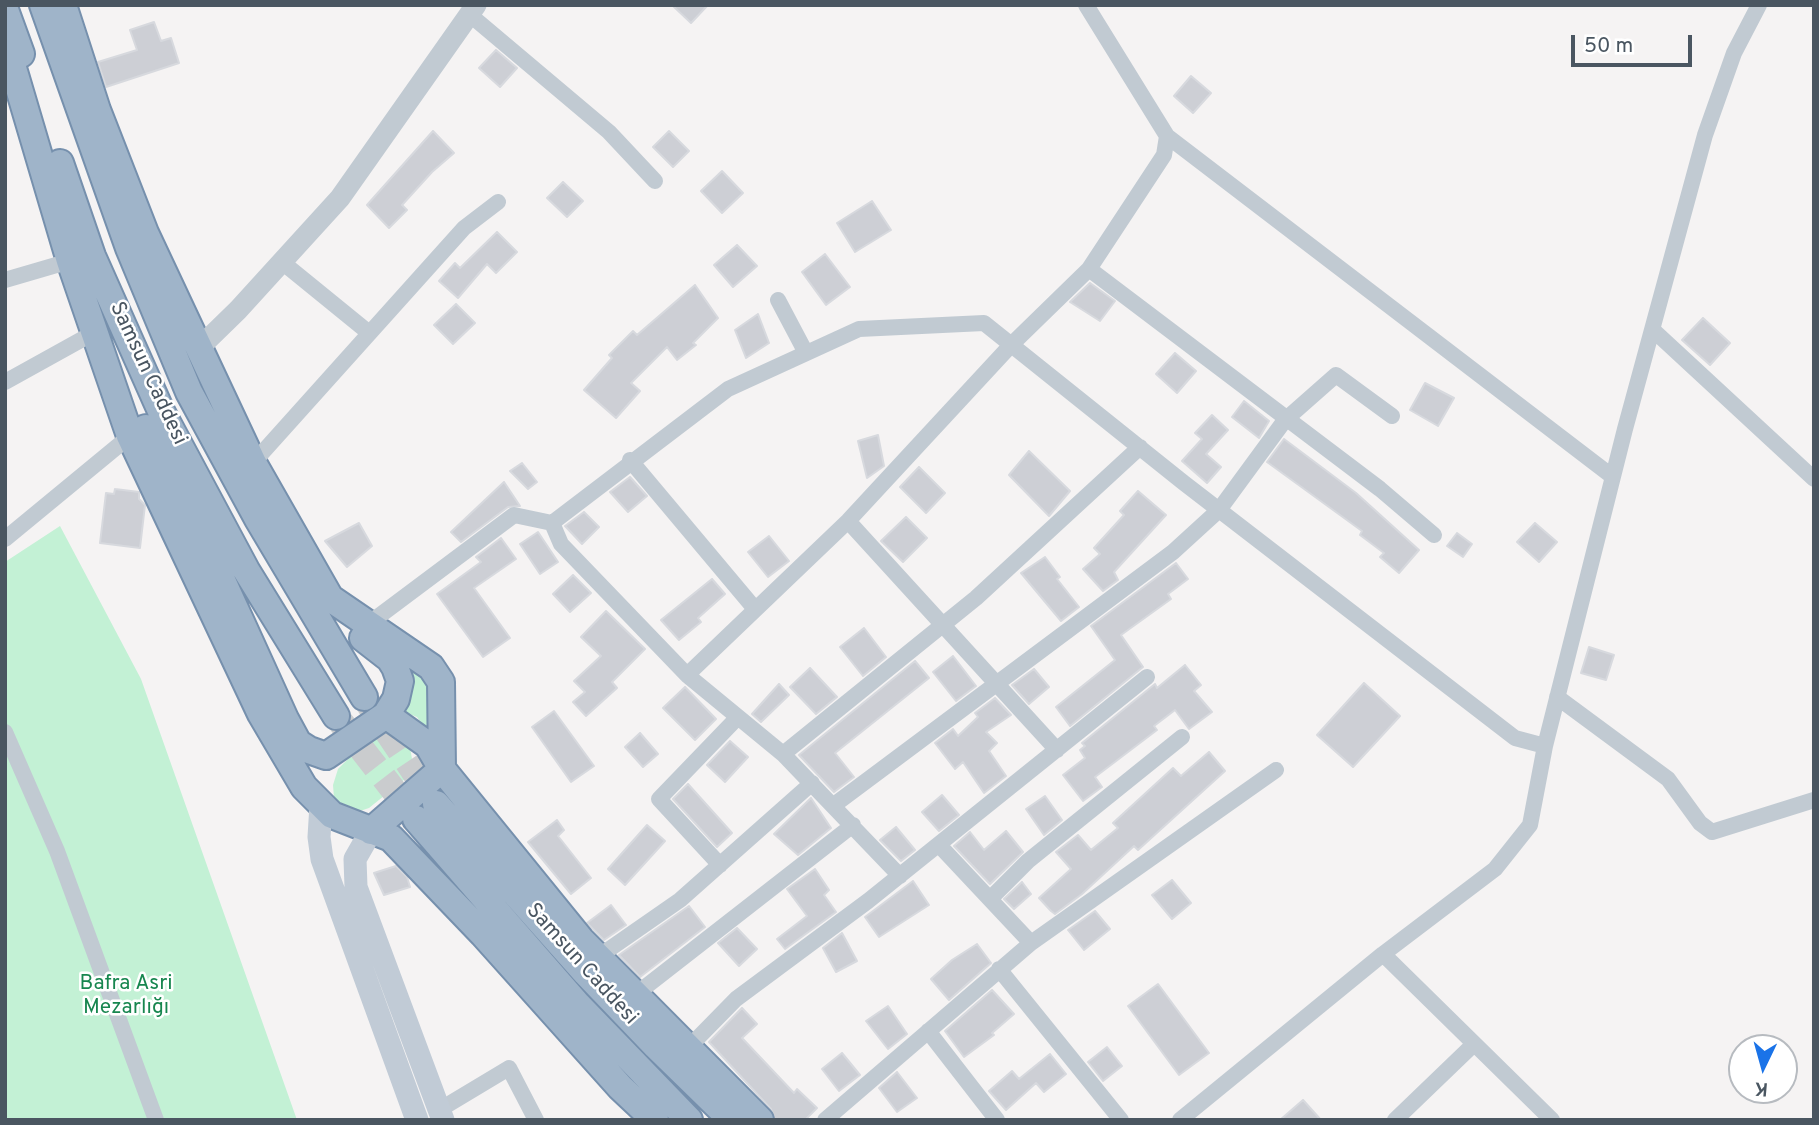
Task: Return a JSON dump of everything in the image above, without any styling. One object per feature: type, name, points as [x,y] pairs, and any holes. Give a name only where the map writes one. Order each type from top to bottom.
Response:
[{"type":"highway","name":"Samsun Caddesi","points":[[43,5],[125,236],[189,392],[258,519],[363,696]]},
{"type":"highway","points":[[63,5],[97,110],[145,233],[253,463],[330,598],[431,667],[440,682],[442,769]]},
{"type":"highway","name":"Samsun Caddesi","points":[[5,10],[92,256],[161,411],[246,570],[337,716]]},
{"type":"highway","points":[[5,41],[71,261],[97,331],[130,436],[261,713],[304,787],[332,816],[391,838],[620,1087],[655,1120]]},
{"type":"highway","points":[[130,436],[146,428],[155,433],[285,719],[298,743],[326,756]]},
{"type":"highway","points":[[321,805],[326,756],[386,715],[396,699],[400,681],[390,659],[358,634],[367,625]]},
{"type":"highway","points":[[386,715],[428,745],[442,769],[501,846],[598,957],[760,1120]]},
{"type":"highway","points":[[371,831],[442,769]]},
{"type":"highway","name":"Samsun Caddesi","points":[[689,1120],[577,1003],[426,812],[732,1120]]},
{"type":"main road","points":[[321,805],[318,837],[322,859],[417,1120]]},
{"type":"main road","points":[[371,831],[355,859],[356,887],[441,1115]]},
{"type":"street","points":[[1086,5],[1167,136],[1613,477]]},
{"type":"street","points":[[1181,1120],[1383,954],[1495,869],[1530,825],[1557,697],[1705,135],[1734,53],[1759,5]]},
{"type":"street","points":[[198,349],[340,198],[472,10],[609,132],[655,180]]},
{"type":"street","points":[[687,675],[848,522],[1011,345],[1089,269],[1164,155],[1167,136]]},
{"type":"street","points":[[253,463],[464,228],[498,202]]},
{"type":"street","points":[[5,280],[71,261]]},
{"type":"street","points":[[282,261],[368,332]]},
{"type":"street","points":[[1089,269],[1285,420],[1380,489],[1434,535]]},
{"type":"street","points":[[778,300],[806,353]]},
{"type":"street","points":[[552,523],[630,460],[728,390],[806,353],[859,329],[984,323],[1219,510],[1515,738],[1545,746]]},
{"type":"street","points":[[1653,330],[1814,479]]},
{"type":"street","points":[[5,382],[97,331]]},
{"type":"street","points":[[834,805],[1173,552],[1219,510],[1285,420],[1336,375],[1392,416]]},
{"type":"street","points":[[5,539],[130,436]]},
{"type":"street","points":[[783,754],[942,626],[1140,447]]},
{"type":"street","points":[[630,460],[755,609]]},
{"type":"street","points":[[367,625],[514,515],[552,523]]},
{"type":"street","points":[[848,522],[1057,750]]},
{"type":"street","points":[[552,523],[561,544],[687,675],[783,754],[900,876]]},
{"type":"street","points":[[688,1048],[736,999],[900,876],[1147,677]]},
{"type":"street","points":[[1557,697],[1668,779],[1700,823],[1712,832],[1814,800]]},
{"type":"street","points":[[720,865],[659,799],[738,717]]},
{"type":"street","points":[[5,732],[57,851],[156,1120]]},
{"type":"street","points":[[989,899],[1028,861],[1182,737]]},
{"type":"street","points":[[825,1120],[1031,943],[1276,770]]},
{"type":"street","points":[[598,957],[680,900],[813,783]]},
{"type":"street","points":[[635,995],[853,825]]},
{"type":"street","points":[[939,845],[1031,943]]},
{"type":"street","points":[[1383,954],[1552,1120]]},
{"type":"street","points":[[999,969],[1121,1120]]},
{"type":"street","points":[[928,1031],[997,1120]]},
{"type":"street","points":[[1395,1120],[1474,1044]]},
{"type":"street","points":[[441,1115],[509,1068],[536,1120]]},
{"type":"green space","name":"Bafra Asri Mezarlığı","points":[[60,526],[141,679],[297,1120],[5,1120],[5,562]]},
{"type":"green space","points":[[396,657],[422,673],[428,684],[434,740],[417,717],[399,710]]},
{"type":"green space","points":[[385,734],[395,736],[410,747],[410,770],[405,779],[369,808],[360,811],[346,809],[334,798],[333,785],[338,769],[369,738]]},
{"type":"building","points":[[672,5],[708,5],[691,23]]},
{"type":"building","points":[[154,22],[161,41],[171,38],[179,63],[106,87],[98,62],[137,50],[130,30]]},
{"type":"building","points":[[496,50],[517,68],[500,87],[479,68]]},
{"type":"building","points":[[1191,76],[1211,93],[1193,113],[1174,96]]},
{"type":"building","points":[[433,131],[454,153],[432,172],[402,205],[407,210],[389,228],[367,205]]},
{"type":"building","points":[[669,131],[689,151],[673,167],[653,147]]},
{"type":"building","points":[[722,171],[743,193],[722,213],[701,191]]},
{"type":"building","points":[[563,182],[583,201],[567,217],[547,198]]},
{"type":"building","points":[[872,201],[891,230],[855,252],[837,223]]},
{"type":"building","points":[[497,232],[517,252],[496,273],[487,264],[458,298],[439,281],[455,263],[460,268]]},
{"type":"building","points":[[737,245],[757,266],[733,287],[714,265]]},
{"type":"building","points":[[825,254],[850,287],[826,305],[802,272]]},
{"type":"building","points":[[1090,283],[1115,301],[1100,321],[1070,302]]},
{"type":"building","points":[[695,285],[718,318],[693,343],[696,345],[677,360],[667,347],[631,383],[640,391],[616,418],[584,390],[612,358],[609,355],[633,331],[637,335]]},
{"type":"building","points":[[456,304],[475,323],[453,344],[434,325]]},
{"type":"building","points":[[758,314],[769,343],[746,358],[735,330]]},
{"type":"building","points":[[1703,318],[1730,343],[1710,365],[1682,340]]},
{"type":"building","points":[[1175,353],[1196,371],[1177,393],[1156,374]]},
{"type":"building","points":[[1425,383],[1454,398],[1438,426],[1410,410]]},
{"type":"building","points":[[1244,401],[1269,421],[1259,438],[1232,417]]},
{"type":"building","points":[[1212,415],[1228,430],[1206,454],[1221,467],[1207,483],[1182,461],[1202,439],[1195,433]]},
{"type":"building","points":[[878,435],[884,466],[867,478],[858,441]]},
{"type":"building","points":[[1284,439],[1356,493],[1419,550],[1399,573],[1380,557],[1384,553],[1360,535],[1362,531],[1267,462]]},
{"type":"building","points":[[1029,451],[1070,491],[1049,516],[1009,475]]},
{"type":"building","points":[[522,463],[537,482],[528,489],[510,471]]},
{"type":"building","points":[[919,467],[945,493],[926,513],[900,487]]},
{"type":"building","points":[[630,477],[647,496],[628,512],[610,492]]},
{"type":"building","points":[[504,482],[520,506],[508,507],[461,542],[451,532]]},
{"type":"building","points":[[115,489],[139,492],[139,499],[145,505],[140,548],[100,543],[106,493],[114,494]]},
{"type":"building","points":[[1138,491],[1166,515],[1114,572],[1118,580],[1103,591],[1083,569],[1100,554],[1094,548],[1124,515],[1120,511]]},
{"type":"building","points":[[584,512],[599,527],[582,544],[565,526]]},
{"type":"building","points":[[906,517],[927,538],[903,562],[881,541]]},
{"type":"building","points":[[359,523],[372,546],[347,567],[325,541]]},
{"type":"building","points":[[1535,523],[1557,542],[1539,562],[1517,542]]},
{"type":"building","points":[[538,532],[558,562],[540,574],[520,544]]},
{"type":"building","points":[[1457,533],[1472,544],[1463,557],[1447,546]]},
{"type":"building","points":[[769,536],[789,561],[768,577],[748,552]]},
{"type":"building","points":[[501,538],[516,559],[474,588],[510,638],[483,657],[437,594],[481,562],[476,557]]},
{"type":"building","points":[[1045,557],[1060,577],[1057,579],[1079,607],[1061,621],[1021,573]]},
{"type":"building","points":[[1176,563],[1188,579],[1168,594],[1171,599],[1121,635],[1143,667],[1070,726],[1056,707],[1115,660],[1091,626]]},
{"type":"building","points":[[573,575],[591,593],[570,612],[553,594]]},
{"type":"building","points":[[712,579],[725,594],[698,618],[701,622],[679,640],[661,620]]},
{"type":"building","points":[[606,611],[645,649],[612,682],[617,688],[586,716],[573,702],[585,692],[574,681],[601,656],[581,637]]},
{"type":"building","points":[[864,628],[886,657],[863,676],[840,647]]},
{"type":"building","points":[[1589,647],[1614,655],[1606,680],[1581,673]]},
{"type":"building","points":[[953,656],[976,686],[956,701],[933,672]]},
{"type":"building","points":[[915,661],[929,678],[835,753],[854,777],[834,792],[799,755]]},
{"type":"building","points":[[1185,665],[1201,685],[1194,691],[1212,712],[1189,729],[1175,710],[1154,726],[1157,730],[1095,777],[1102,787],[1083,801],[1063,775],[1085,758],[1080,750],[1085,746],[1082,743],[1155,684],[1157,688]]},
{"type":"building","points":[[810,668],[837,697],[816,714],[790,687]]},
{"type":"building","points":[[1034,669],[1049,687],[1029,704],[1012,685]]},
{"type":"building","points":[[1364,683],[1400,716],[1353,767],[1317,735]]},
{"type":"building","points":[[779,684],[789,695],[761,722],[752,714]]},
{"type":"building","points":[[685,687],[716,719],[695,740],[663,708]]},
{"type":"building","points":[[995,698],[1011,715],[986,732],[997,743],[989,751],[1006,776],[984,793],[963,762],[955,769],[935,743],[953,729],[958,736],[978,717],[975,713]]},
{"type":"building","points":[[554,711],[594,766],[571,782],[532,727]]},
{"type":"building","points":[[640,733],[658,754],[643,767],[625,747]]},
{"type":"building","points":[[730,741],[748,757],[725,782],[707,765]]},
{"type":"building","points":[[1209,752],[1225,771],[1138,850],[1134,846],[1082,894],[1055,914],[1051,911],[1039,898],[1071,869],[1056,852],[1078,835],[1091,850],[1118,828],[1113,823],[1173,768],[1181,776]]},
{"type":"building","points":[[688,784],[732,833],[717,847],[673,799]]},
{"type":"building","points":[[942,795],[959,815],[939,831],[922,812]]},
{"type":"building","points":[[1045,796],[1062,820],[1044,835],[1026,809]]},
{"type":"building","points":[[811,798],[831,828],[798,855],[774,834]]},
{"type":"building","points":[[557,820],[564,830],[558,836],[591,878],[571,894],[528,842]]},
{"type":"building","points":[[647,825],[665,841],[625,885],[608,869]]},
{"type":"building","points":[[896,827],[915,850],[901,861],[880,840]]},
{"type":"building","points":[[1006,831],[1023,852],[990,884],[954,846],[970,832],[984,850]]},
{"type":"building","points":[[396,866],[407,877],[410,887],[384,895],[374,873]]},
{"type":"building","points":[[815,869],[829,890],[824,895],[836,912],[785,949],[777,939],[807,916],[787,889]]},
{"type":"building","points":[[1172,880],[1191,903],[1172,919],[1152,895]]},
{"type":"building","points":[[913,881],[929,905],[879,937],[865,917]]},
{"type":"building","points":[[1022,882],[1031,894],[1014,909],[1004,899]]},
{"type":"building","points":[[611,905],[626,925],[604,940],[587,923]]},
{"type":"building","points":[[689,906],[705,927],[640,977],[619,955]]},
{"type":"building","points":[[1095,911],[1110,929],[1084,950],[1068,930]]},
{"type":"building","points":[[737,928],[757,949],[739,966],[718,943]]},
{"type":"building","points":[[842,933],[857,961],[836,972],[823,948]]},
{"type":"building","points":[[977,944],[991,963],[949,1000],[931,979],[952,960]]},
{"type":"building","points":[[1158,984],[1209,1053],[1179,1075],[1128,1006]]},
{"type":"building","points":[[992,990],[1014,1014],[992,1033],[994,1035],[964,1057],[945,1031]]},
{"type":"building","points":[[888,1006],[907,1034],[888,1049],[866,1021]]},
{"type":"building","points":[[742,1008],[757,1024],[742,1038],[794,1093],[797,1089],[817,1108],[805,1120],[775,1120],[771,1109],[709,1042]]},
{"type":"building","points":[[1107,1047],[1122,1066],[1103,1081],[1088,1062]]},
{"type":"building","points":[[842,1053],[860,1075],[839,1091],[822,1069]]},
{"type":"building","points":[[1050,1054],[1066,1074],[1044,1092],[1036,1083],[1006,1110],[989,1091],[1012,1071],[1019,1079]]},
{"type":"building","points":[[897,1072],[917,1098],[897,1112],[879,1088]]},
{"type":"building","points":[[1303,1100],[1321,1120],[1280,1120]]},
{"type":"tunnel","points":[[364,697],[435,803]]},
{"type":"tunnel","points":[[336,716],[416,819]]}]
